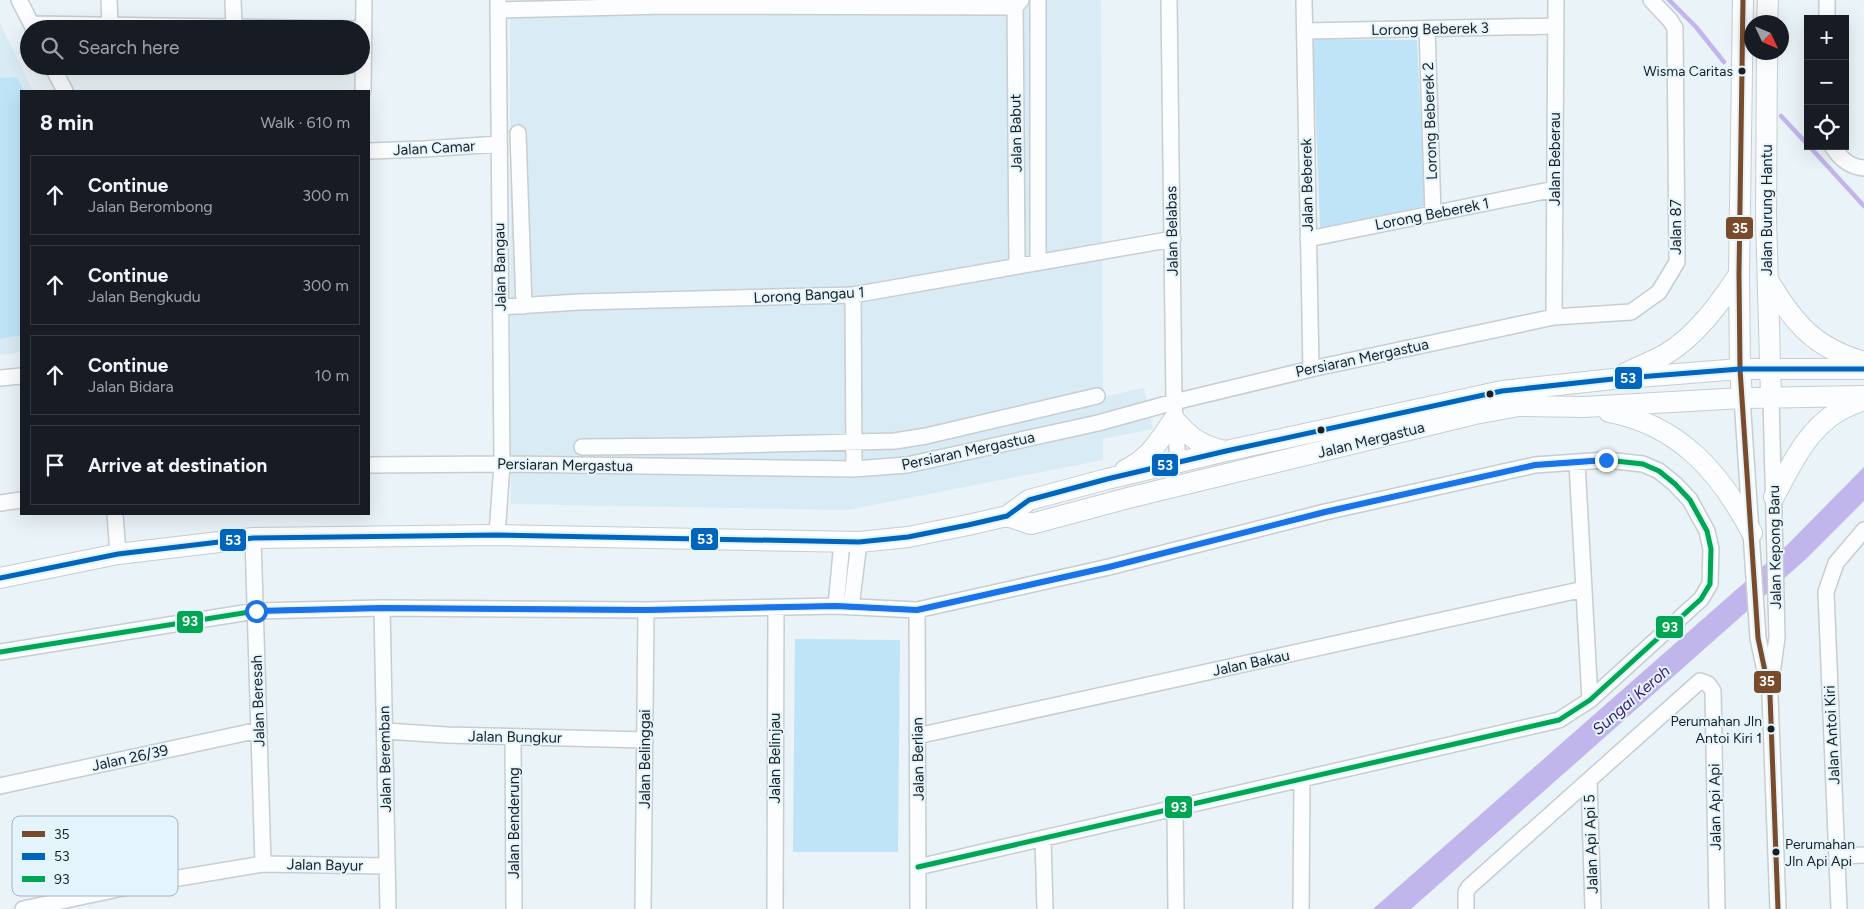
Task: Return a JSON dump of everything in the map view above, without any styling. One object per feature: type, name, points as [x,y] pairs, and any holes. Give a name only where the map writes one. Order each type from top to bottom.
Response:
[{"type":"main road","name":"Jalan Burung Hantu","points":[[1742,398],[1739,274],[1743,0]]},
{"type":"main road","points":[[1768,0],[1768,15]]},
{"type":"main road","name":"Jalan Burung Hantu","points":[[1767,60],[1766,217],[1770,398]]},
{"type":"main road","points":[[1613,379],[1667,353],[1688,336],[1708,317],[1739,274]]},
{"type":"main road","points":[[1767,278],[1784,306],[1803,329],[1819,343],[1835,352],[1864,362]]},
{"type":"main road","name":"Jalan Mergastua","points":[[0,578],[118,554],[253,538],[497,534],[851,542],[908,537],[1007,516],[1029,500],[1178,462],[1502,391],[1613,379],[1740,369],[1864,368]]},
{"type":"main road","name":"Jalan Mergastua","points":[[1007,516],[1031,524],[1482,413],[1520,406],[1584,407],[1742,398],[1864,398]]},
{"type":"main road","points":[[1774,498],[1798,454],[1820,426],[1838,411],[1864,398]]},
{"type":"main road","points":[[1584,407],[1626,415],[1644,421],[1688,448],[1727,490],[1752,537]]},
{"type":"main road","points":[[1174,410],[1185,432],[1194,440],[1204,446],[1226,451]]},
{"type":"main road","points":[[1107,480],[1136,465],[1147,456],[1174,410]]},
{"type":"main road","points":[[1132,498],[1164,478],[1178,462],[1197,474],[1211,479]]},
{"type":"street","points":[[19,0],[30,20]]},
{"type":"street","points":[[110,0],[110,20]]},
{"type":"street","points":[[233,0],[234,20]]},
{"type":"street","points":[[362,20],[364,0]]},
{"type":"street","name":"Jalan Babut","points":[[1038,0],[1038,262]]},
{"type":"street","name":"Jalan Belabas","points":[[1168,0],[1173,239],[1174,410],[1178,462]]},
{"type":"street","name":"Jalan Beberek","points":[[1304,0],[1311,369]]},
{"type":"street","name":"Jalan Beberau","points":[[1554,317],[1556,0]]},
{"type":"street","name":"Jalan 87","points":[[1554,317],[1631,312],[1658,292],[1677,262],[1676,77],[1673,24],[1651,0]]},
{"type":"street","points":[[1828,0],[1828,15]]},
{"type":"street","points":[[498,5],[665,6],[1017,2]]},
{"type":"street","name":"Jalan Babut","points":[[1017,2],[1017,266]]},
{"type":"street","name":"Jalan Bangau","points":[[497,534],[502,464],[498,5]]},
{"type":"street","name":"Lorong Beberek 3","points":[[1305,32],[1556,26]]},
{"type":"street","name":"Lorong Beberek 2","points":[[1427,29],[1433,214]]},
{"type":"street","points":[[57,75],[64,90]]},
{"type":"street","points":[[362,75],[363,90]]},
{"type":"street","points":[[518,133],[524,306]]},
{"type":"street","name":"Jalan Camar","points":[[370,151],[499,144]]},
{"type":"street","points":[[1835,150],[1845,162],[1858,168],[1864,168]]},
{"type":"street","name":"Lorong Beberek 1","points":[[1308,239],[1555,189]]},
{"type":"street","name":"Lorong Bangau 1","points":[[501,308],[579,302],[853,295],[1173,239]]},
{"type":"street","points":[[853,295],[854,469]]},
{"type":"street","name":"Persiaran Mergastua","points":[[370,464],[854,469],[907,465],[1098,423],[1174,410],[1311,369],[1554,317]]},
{"type":"street","points":[[0,378],[20,376]]},
{"type":"street","name":"Persiaran Mergastua","points":[[582,447],[895,441],[926,436],[1097,396]]},
{"type":"street","name":"Jalan Kepong Baru","points":[[1742,398],[1758,638],[1770,696]]},
{"type":"street","name":"Jalan Kepong Baru","points":[[1770,398],[1777,637],[1770,696],[1778,909]]},
{"type":"street","points":[[1,651],[256,611],[382,608],[646,610],[844,606],[917,610],[1109,567],[1334,510],[1535,465],[1606,460],[1644,464],[1659,471],[1676,484],[1690,500],[1707,531],[1711,549],[1710,584],[1701,599],[1590,700],[1559,720],[918,867]]},
{"type":"street","points":[[1577,463],[1590,700]]},
{"type":"street","points":[[0,503],[20,500]]},
{"type":"street","points":[[115,515],[118,554]]},
{"type":"street","name":"Jalan Antoi Kiri","points":[[1839,909],[1826,592],[1836,563],[1864,530]]},
{"type":"street","name":"Jalan Beresah","points":[[253,538],[263,864]]},
{"type":"street","points":[[844,606],[851,542]]},
{"type":"street","name":"Jalan Bakau","points":[[918,736],[1584,589]]},
{"type":"street","name":"Jalan Belinjau","points":[[775,909],[776,607]]},
{"type":"street","name":"Jalan Beremban","points":[[382,608],[388,909]]},
{"type":"street","name":"Jalan Belinggai","points":[[643,909],[646,610]]},
{"type":"street","name":"Jalan Berlian","points":[[917,610],[918,909]]},
{"type":"street","name":"Jalan Api Api","points":[[1589,780],[1700,681],[1708,684],[1713,691],[1717,909]]},
{"type":"street","name":"Jalan 26/39","points":[[0,786],[259,730]]},
{"type":"street","name":"Jalan Bungkur","points":[[384,731],[513,737],[645,740]]},
{"type":"street","name":"Jalan Benderung","points":[[513,737],[514,909]]},
{"type":"street","points":[[1301,909],[1302,779]]},
{"type":"street","points":[[1466,903],[1466,892],[1470,887],[1589,780]]},
{"type":"street","name":"Jalan Api Api 5","points":[[1589,780],[1593,909]]},
{"type":"street","points":[[1175,808],[1176,909]]},
{"type":"street","points":[[1043,838],[1045,909]]},
{"type":"street","points":[[1837,856],[1864,855]]},
{"type":"street","name":"Jalan Bayur","points":[[178,878],[263,864],[387,866]]},
{"type":"street","name":"Jalan Bayur","points":[[23,909],[85,896]]},
{"type":"shaded area","points":[[510,0],[1101,0],[1103,397],[1144,388],[1153,429],[1103,439],[1103,460],[847,510],[511,504]]},
{"type":"shaded area","points":[[0,23],[20,64],[20,75],[25,75],[33,90],[20,90],[20,352],[0,355]]},
{"type":"shaded area","points":[[1313,39],[1417,40],[1425,206],[1320,228]]},
{"type":"shaded area","points":[[17,77],[24,90],[20,90],[20,335],[0,339],[0,78]]},
{"type":"shaded area","points":[[795,639],[900,640],[898,852],[793,852]]},
{"type":"water","name":"Sungai Keroh","points":[[1864,467],[1864,501],[1806,559],[1411,909],[1373,909],[1787,545]]},
{"type":"waterway","points":[[1669,0],[1696,27],[1724,62]]},
{"type":"waterway","points":[[1781,116],[1804,141]]},
{"type":"waterway","points":[[1813,150],[1864,206]]},
{"type":"transit line","name":"35","points":[[1743,0],[1739,274],[1740,369],[1758,638],[1770,695],[1778,909]]},
{"type":"transit line","name":"53","points":[[0,578],[118,554],[253,538],[497,535],[859,542],[908,537],[1007,516],[1029,500],[1107,479],[1502,391],[1613,379],[1740,369],[1864,369]]},
{"type":"transit line","name":"93","points":[[0,652],[256,611],[382,608],[646,610],[836,606],[917,610],[1109,567],[1325,512],[1535,465],[1606,460],[1643,464],[1659,471],[1675,484],[1690,500],[1707,531],[1711,549],[1710,584],[1701,599],[1590,700],[1559,720],[918,867]]},
{"type":"place","name":"Wisma Caritas","points":[[1742,71]]},
{"type":"place","name":"Perumahan Jln Antoi Kiri 1","points":[[1771,729]]},
{"type":"place","name":"Perumahan Jln Api Api","points":[[1776,852]]},
{"type":"route","points":[[256,611],[382,608],[646,610],[836,606],[917,610],[1109,567],[1325,512],[1535,465],[1606,460]]}]
